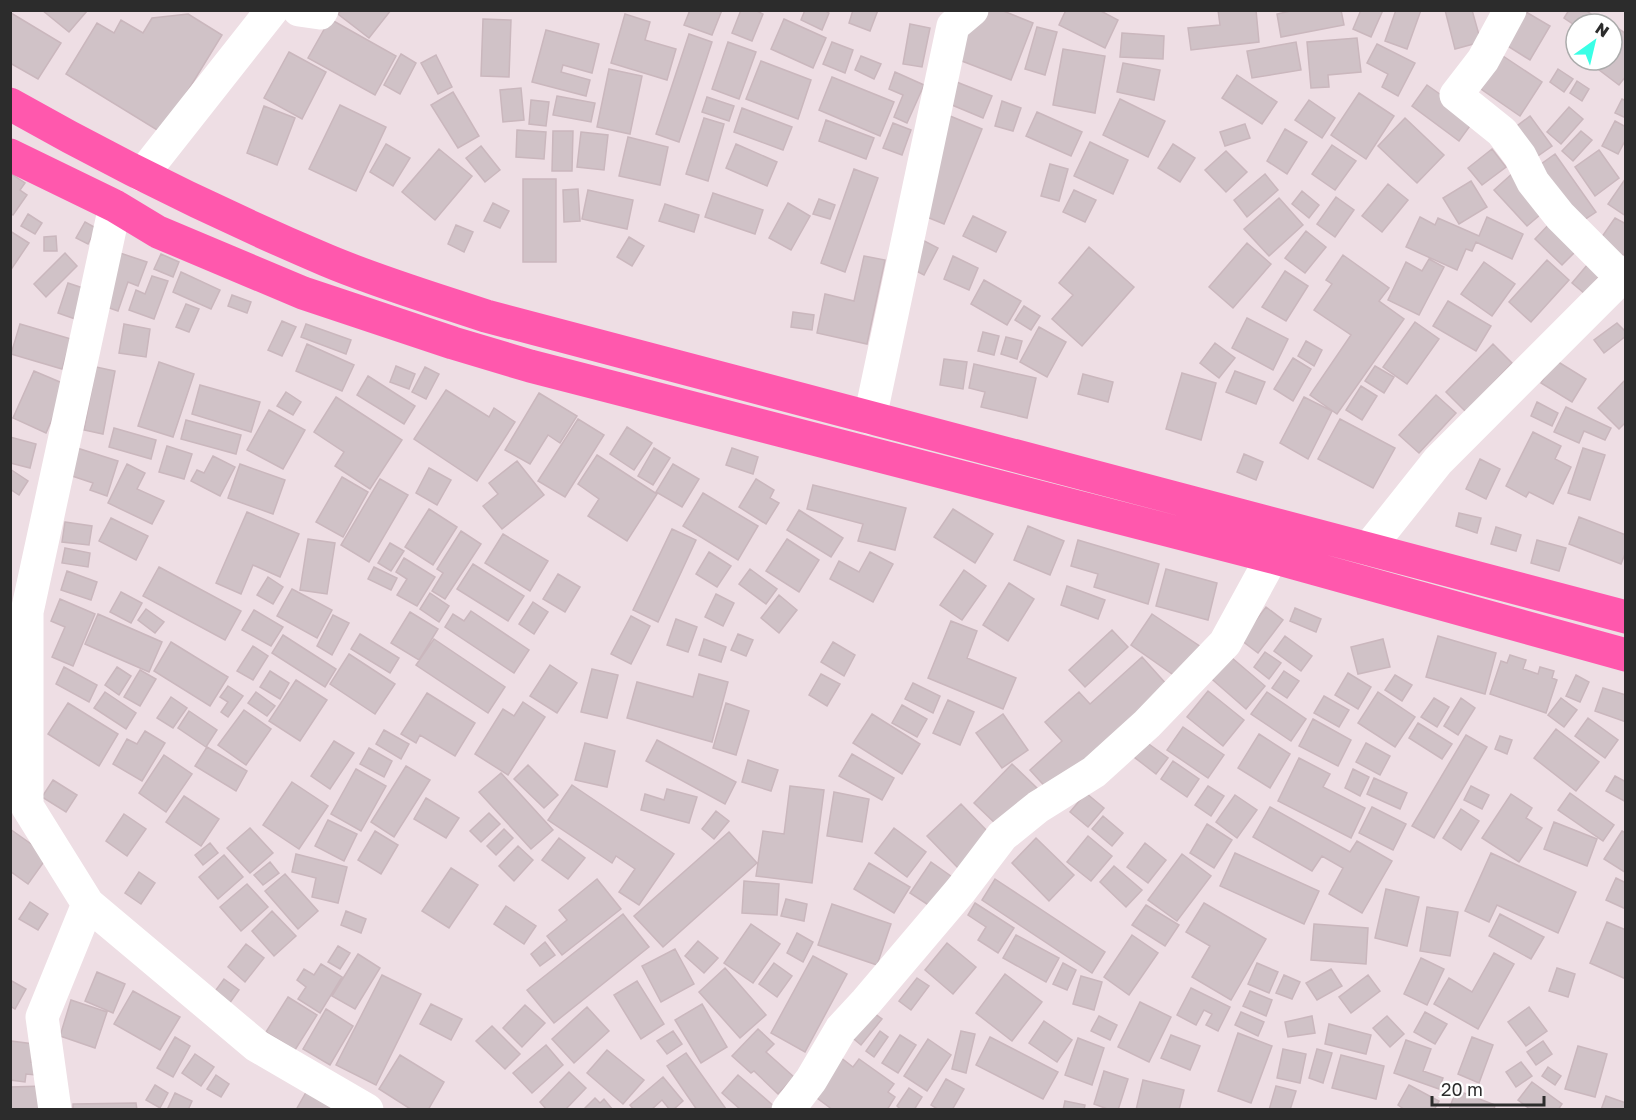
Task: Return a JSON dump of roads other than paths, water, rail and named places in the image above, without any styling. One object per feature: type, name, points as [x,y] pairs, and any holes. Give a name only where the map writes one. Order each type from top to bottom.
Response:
[{"type":"highway","points":[[10,104],[89,149],[327,260],[408,291],[486,316],[1626,617]]},
{"type":"highway","points":[[10,155],[115,206],[158,231],[303,293],[453,343],[530,366],[1272,557],[1626,654]]},
{"type":"street","points":[[142,175],[272,10]]},
{"type":"street","points":[[298,10],[320,13],[322,10]]},
{"type":"street","points":[[870,418],[953,26],[972,10]]},
{"type":"street","points":[[1368,549],[1446,453],[1623,275],[1560,216],[1533,182],[1520,156],[1502,132],[1456,95],[1483,60],[1510,10]]},
{"type":"street","points":[[115,206],[27,612],[19,802],[88,904],[257,1046],[367,1110]]},
{"type":"street","points":[[788,1110],[811,1080],[841,1029],[961,890],[1002,836],[1038,807],[1094,772],[1147,724],[1226,643],[1272,557]]},
{"type":"street","points":[[55,1110],[42,1017],[88,904]]}]
